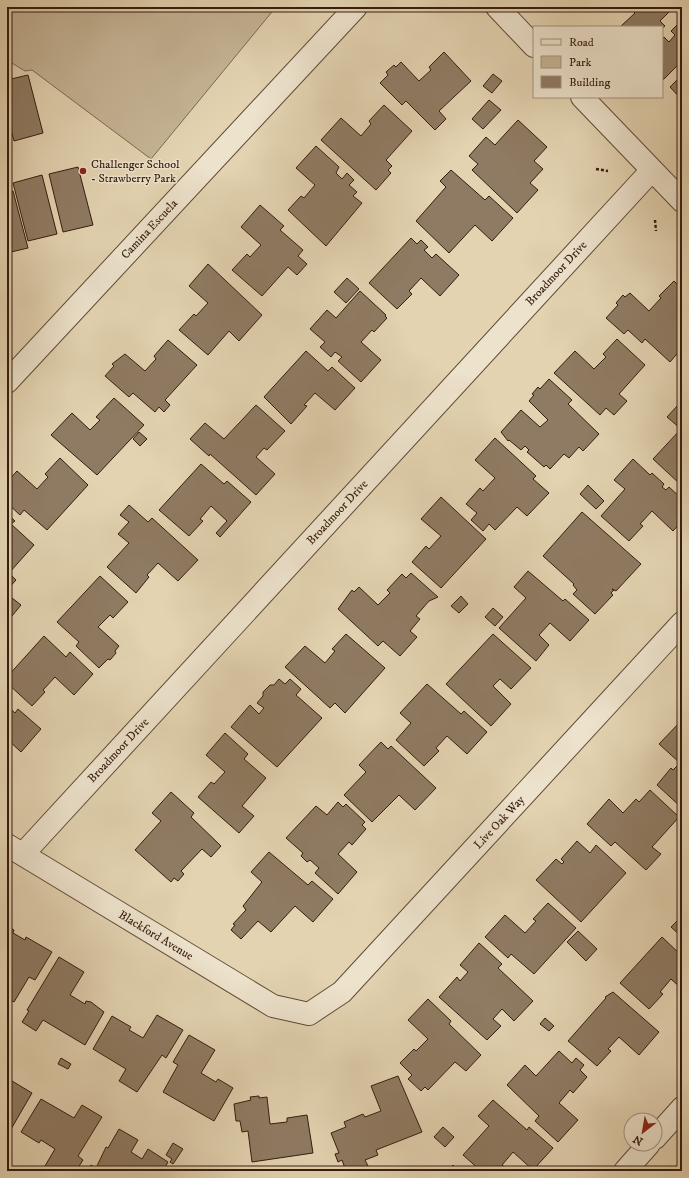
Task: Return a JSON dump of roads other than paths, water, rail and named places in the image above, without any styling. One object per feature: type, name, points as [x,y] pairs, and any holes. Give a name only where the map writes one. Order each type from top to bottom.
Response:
[{"type":"street","name":"Camina Escuela","points":[[7,382],[356,7]]},
{"type":"street","points":[[497,7],[533,45]]},
{"type":"street","points":[[583,98],[682,201]]},
{"type":"street","name":"Broadmoor Drive","points":[[15,850],[652,170]]},
{"type":"street","name":"Live Oak Way","points":[[309,1014],[342,992],[682,622]]},
{"type":"street","name":"Blackford Avenue","points":[[15,850],[273,1006],[309,1014]]},
{"type":"street","points":[[663,1129],[682,1108]]},
{"type":"street","points":[[624,1171],[642,1152]]},
{"type":"place","name":"Challenger School - Strawberry Park","points":[[83,171]]}]
